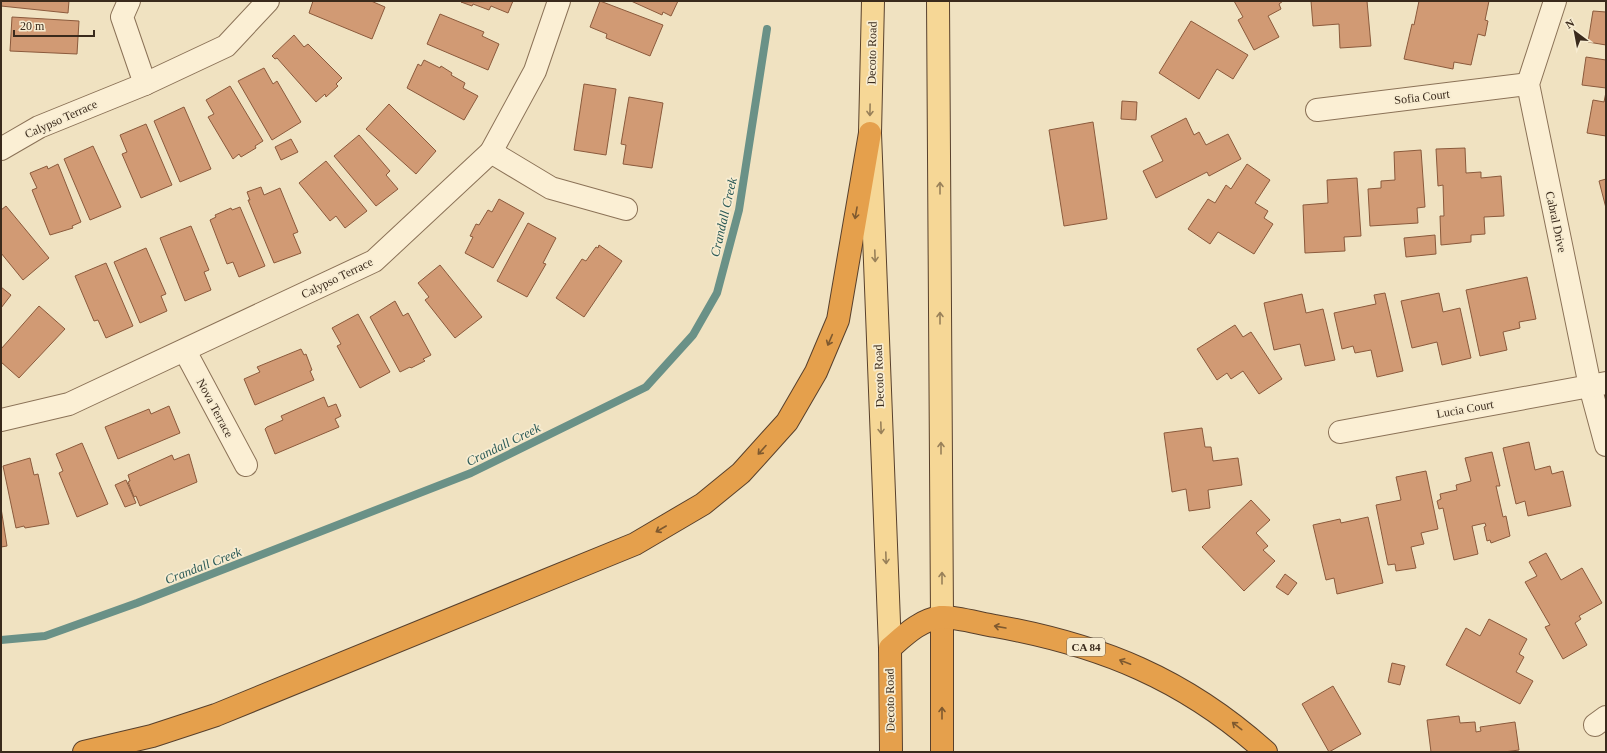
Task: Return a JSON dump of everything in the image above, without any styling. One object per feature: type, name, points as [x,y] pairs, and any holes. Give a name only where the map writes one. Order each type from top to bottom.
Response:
[{"type":"highway","points":[[84,752],[152,736],[216,715],[635,544],[704,504],[741,473],[787,422],[816,372],[838,320],[870,133]]},
{"type":"highway","points":[[942,617],[942,752]]},
{"type":"highway","name":"CA 84","points":[[890,648],[914,628],[924,622],[942,617],[1036,634],[1084,647],[1138,667],[1188,692],[1238,727],[1266,752]]},
{"type":"highway","name":"Decoto Road","points":[[890,648],[891,752]]},
{"type":"main road","name":"Decoto Road","points":[[873,1],[870,133],[890,648]]},
{"type":"main road","points":[[938,1],[942,617]]},
{"type":"street","points":[[129,1],[122,17],[145,84]]},
{"type":"street","name":"Calypso Terrace","points":[[1,149],[39,127],[145,84],[226,46],[268,1]]},
{"type":"street","name":"Calypso Terrace","points":[[1,420],[69,404],[374,261],[491,152],[535,71],[559,1]]},
{"type":"street","name":"Cabral Drive","points":[[1555,1],[1528,84],[1598,384],[1606,444]]},
{"type":"street","name":"Sofia Court","points":[[1317,110],[1528,84]]},
{"type":"street","points":[[491,152],[551,188],[626,209]]},
{"type":"street","name":"Nova Terrace","points":[[184,351],[246,465]]},
{"type":"street","name":"Lucia Court","points":[[1340,432],[1598,384]]},
{"type":"building","points":[[1,1],[69,1],[68,13],[1,6]]},
{"type":"building","points":[[313,1],[371,1],[385,7],[372,39],[309,13]]},
{"type":"building","points":[[513,1],[508,13],[491,6],[489,10],[473,4],[472,6],[461,2]]},
{"type":"building","points":[[600,1],[663,25],[650,56],[606,38],[607,34],[590,27]]},
{"type":"building","points":[[631,1],[678,1],[671,16],[663,12],[662,15]]},
{"type":"building","points":[[1234,1],[1283,1],[1279,4],[1281,9],[1268,16],[1279,37],[1254,50],[1238,20],[1243,17]]},
{"type":"building","points":[[1311,1],[1367,1],[1371,46],[1340,48],[1339,24],[1313,26]]},
{"type":"building","points":[[1419,1],[1489,1],[1485,20],[1488,21],[1485,36],[1478,34],[1471,65],[1454,62],[1453,69],[1404,59]]},
{"type":"building","points":[[1593,11],[1606,12],[1606,45],[1588,42]]},
{"type":"building","points":[[440,14],[484,32],[482,36],[499,44],[488,70],[427,44]]},
{"type":"building","points":[[12,17],[79,21],[77,54],[10,51]]},
{"type":"building","points":[[1191,21],[1248,55],[1233,79],[1217,69],[1199,99],[1159,73]]},
{"type":"building","points":[[294,35],[304,47],[308,44],[342,78],[336,84],[338,86],[326,97],[325,94],[316,102],[277,58],[275,59],[272,56]]},
{"type":"building","points":[[1586,57],[1606,60],[1606,88],[1582,85]]},
{"type":"building","points":[[424,60],[440,68],[441,66],[452,73],[451,75],[465,83],[463,88],[478,96],[464,120],[407,88],[418,64],[421,66]]},
{"type":"building","points":[[264,68],[273,84],[277,81],[301,122],[272,140],[238,81]]},
{"type":"building","points":[[584,84],[616,89],[606,155],[574,150]]},
{"type":"building","points":[[230,86],[263,141],[255,146],[256,148],[241,157],[239,154],[233,159],[208,117],[214,114],[206,100]]},
{"type":"building","points":[[1606,92],[1606,136],[1587,133],[1593,100],[1604,102]]},
{"type":"building","points":[[629,97],[663,103],[652,168],[623,164],[626,145],[621,144]]},
{"type":"building","points":[[1122,101],[1137,102],[1136,120],[1121,119]]},
{"type":"building","points":[[389,104],[436,151],[416,174],[366,129]]},
{"type":"building","points":[[184,107],[211,169],[180,182],[154,121]]},
{"type":"building","points":[[1186,118],[1194,135],[1199,132],[1206,145],[1228,134],[1241,159],[1209,176],[1207,172],[1156,198],[1143,171],[1163,161],[1151,136]]},
{"type":"building","points":[[1093,122],[1107,219],[1064,226],[1049,130]]},
{"type":"building","points":[[146,124],[172,185],[141,198],[122,154],[127,152],[120,135]]},
{"type":"building","points":[[359,135],[390,171],[386,175],[398,189],[376,206],[334,156]]},
{"type":"building","points":[[291,139],[298,152],[281,160],[275,147]]},
{"type":"building","points":[[93,146],[121,207],[90,220],[64,159]]},
{"type":"building","points":[[1465,148],[1466,173],[1481,172],[1481,178],[1501,176],[1504,216],[1484,217],[1485,234],[1471,235],[1471,242],[1441,245],[1440,216],[1444,216],[1443,185],[1438,186],[1436,149]]},
{"type":"building","points":[[1421,150],[1425,207],[1417,208],[1418,223],[1370,226],[1368,189],[1381,188],[1381,181],[1395,180],[1394,152]]},
{"type":"building","points":[[326,161],[367,211],[345,228],[336,216],[330,221],[299,183]]},
{"type":"building","points":[[58,164],[81,222],[72,226],[73,228],[50,235],[32,190],[37,188],[30,173],[47,166],[48,169]]},
{"type":"building","points":[[1247,164],[1270,180],[1255,203],[1268,211],[1264,218],[1273,224],[1254,254],[1218,232],[1210,244],[1188,229],[1208,199],[1215,203],[1226,185],[1231,189]]},
{"type":"building","points":[[1357,178],[1361,236],[1344,237],[1345,251],[1305,253],[1303,205],[1328,203],[1327,180]]},
{"type":"building","points":[[1606,179],[1606,208],[1599,181]]},
{"type":"building","points":[[261,187],[264,195],[280,188],[298,232],[293,234],[301,253],[274,263],[248,200],[250,200],[247,192]]},
{"type":"building","points":[[499,199],[524,213],[493,268],[465,253],[473,237],[470,236],[476,224],[479,225],[488,210],[492,212]]},
{"type":"building","points":[[6,206],[49,258],[23,280],[1,253],[1,210]]},
{"type":"building","points":[[240,207],[265,266],[239,277],[233,262],[227,264],[210,220],[216,217],[215,215],[231,208],[232,210]]},
{"type":"building","points":[[528,223],[556,238],[543,263],[546,264],[527,297],[497,281]]},
{"type":"building","points":[[191,226],[209,270],[204,272],[211,290],[185,301],[160,238]]},
{"type":"building","points":[[1435,235],[1436,254],[1406,257],[1404,238]]},
{"type":"building","points":[[599,245],[622,261],[584,317],[556,298],[582,259],[586,261]]},
{"type":"building","points":[[146,248],[166,294],[161,296],[167,311],[140,323],[114,262]]},
{"type":"building","points":[[106,263],[133,326],[106,338],[98,320],[94,321],[75,276]]},
{"type":"building","points":[[440,265],[482,317],[455,338],[425,300],[429,297],[418,283]]},
{"type":"building","points":[[1527,277],[1536,319],[1519,322],[1520,328],[1503,332],[1507,350],[1480,356],[1466,290]]},
{"type":"building","points":[[1,287],[11,295],[1,308]]},
{"type":"building","points":[[1385,293],[1403,371],[1377,377],[1371,350],[1355,353],[1353,346],[1342,349],[1334,313],[1376,304],[1374,295]]},
{"type":"building","points":[[1439,293],[1443,312],[1460,308],[1471,358],[1442,365],[1437,342],[1412,348],[1401,301]]},
{"type":"building","points":[[1302,294],[1306,313],[1323,309],[1335,360],[1305,366],[1300,344],[1274,350],[1264,303]]},
{"type":"building","points":[[395,301],[403,316],[408,313],[431,355],[423,359],[425,361],[400,372],[370,317]]},
{"type":"building","points":[[39,306],[65,329],[19,378],[1,362],[1,349]]},
{"type":"building","points":[[358,314],[390,372],[360,388],[337,346],[341,344],[332,328]]},
{"type":"building","points":[[1235,325],[1243,337],[1251,332],[1282,379],[1259,394],[1243,371],[1231,379],[1227,373],[1217,380],[1197,349]]},
{"type":"building","points":[[301,349],[304,355],[306,354],[314,380],[255,405],[244,379],[260,372],[257,367]]},
{"type":"building","points":[[324,397],[328,407],[336,404],[341,416],[335,419],[339,427],[275,454],[265,429],[283,420],[281,416]]},
{"type":"building","points":[[169,406],[180,433],[118,459],[105,427],[149,409],[151,414]]},
{"type":"building","points":[[1202,428],[1205,447],[1211,447],[1213,461],[1238,458],[1242,485],[1208,490],[1210,508],[1189,511],[1186,489],[1172,492],[1164,433]]},
{"type":"building","points":[[1529,442],[1535,470],[1550,466],[1552,474],[1563,471],[1571,506],[1528,516],[1525,501],[1516,504],[1503,448]]},
{"type":"building","points":[[82,443],[108,504],[77,517],[59,473],[63,471],[56,454]]},
{"type":"building","points":[[1492,452],[1500,486],[1496,486],[1503,517],[1506,516],[1510,536],[1491,543],[1490,540],[1487,541],[1484,527],[1486,526],[1485,523],[1472,526],[1478,554],[1454,560],[1443,508],[1439,509],[1437,501],[1441,499],[1440,494],[1457,490],[1456,485],[1471,481],[1465,458]]},
{"type":"building","points":[[189,454],[197,482],[140,506],[136,496],[134,497],[128,482],[130,481],[128,475],[172,455],[174,460]]},
{"type":"building","points":[[30,458],[34,475],[38,474],[49,524],[16,528],[3,466]]},
{"type":"building","points":[[1426,471],[1438,529],[1421,533],[1424,544],[1411,547],[1416,568],[1396,571],[1395,564],[1388,565],[1376,505],[1401,500],[1396,477]]},
{"type":"building","points":[[126,480],[136,503],[125,507],[115,485]]},
{"type":"building","points":[[1251,500],[1270,520],[1256,533],[1268,546],[1263,550],[1275,561],[1244,591],[1202,547]]},
{"type":"building","points":[[1,508],[7,546],[1,547]]},
{"type":"building","points":[[1368,517],[1383,583],[1337,594],[1334,578],[1326,580],[1313,525],[1340,519],[1341,523]]},
{"type":"building","points":[[1546,553],[1561,580],[1582,568],[1602,603],[1579,616],[1581,619],[1575,623],[1587,645],[1563,659],[1545,627],[1550,625],[1525,582],[1537,576],[1529,562]]},
{"type":"building","points":[[1285,574],[1297,583],[1288,595],[1276,587]]},
{"type":"building","points":[[1489,619],[1527,639],[1519,654],[1524,657],[1516,672],[1533,681],[1520,704],[1446,665],[1466,628],[1480,636]]},
{"type":"building","points":[[1392,663],[1405,666],[1400,685],[1388,682]]},
{"type":"building","points":[[1333,686],[1361,734],[1329,752],[1302,704]]},
{"type":"building","points":[[1459,716],[1460,723],[1475,722],[1476,732],[1481,731],[1480,727],[1515,722],[1519,750],[1504,752],[1431,752],[1427,720]]},
{"type":"waterway","name":"Crandall Creek","points":[[1,640],[45,636],[137,603],[471,473],[646,387],[693,335],[717,293],[739,210],[767,29]]}]
